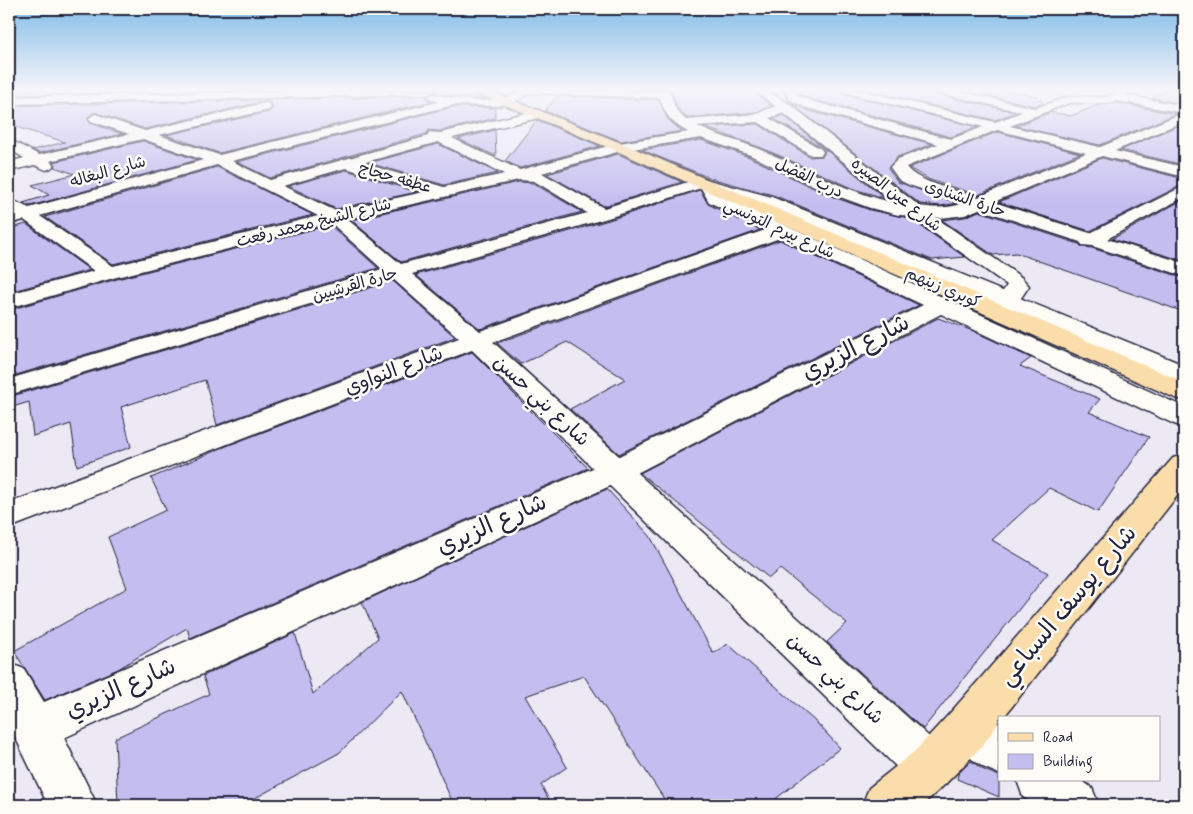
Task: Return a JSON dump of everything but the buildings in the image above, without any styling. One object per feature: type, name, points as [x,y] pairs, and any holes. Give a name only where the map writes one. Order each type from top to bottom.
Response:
[{"type":"main road","name":"شارع بيرم التونسي","points":[[572,128],[705,185]]},
{"type":"main road","name":"كوبري زينهم","points":[[705,185],[1184,392]]},
{"type":"main road","name":"شارع يوسف السباعي","points":[[1000,716],[1179,480]]},
{"type":"main road","name":"شارع يوسف السباعي","points":[[886,805],[930,768],[983,739],[998,719]]},
{"type":"street","name":"شارع بني حسن","points":[[128,128],[218,160],[334,217],[399,271],[476,340],[930,768]]},
{"type":"street","points":[[9,166],[174,128]]},
{"type":"street","name":"شارع البغاله","points":[[18,216],[218,160],[347,128]]},
{"type":"street","points":[[413,128],[440,137],[519,175],[538,177],[602,214]]},
{"type":"street","points":[[269,185],[479,128]]},
{"type":"street","name":"درب الفضل","points":[[693,128],[756,153],[852,198],[883,208],[916,212],[953,212],[1158,128]]},
{"type":"street","points":[[776,128],[816,152]]},
{"type":"street","name":"شارع عين الصيره","points":[[812,128],[916,212],[1014,281],[1018,286],[1007,302]]},
{"type":"street","points":[[896,128],[951,143]]},
{"type":"street","name":"حارة الشناوى","points":[[991,128],[903,162],[898,167],[899,172],[915,182],[1184,270]]},
{"type":"street","points":[[998,128],[1184,172]]},
{"type":"street","name":"شارع الشيخ محمد رفعت","points":[[9,301],[334,217],[519,175],[619,148],[704,133]]},
{"type":"street","points":[[9,143],[60,172]]},
{"type":"street","name":"عطفه حجاج","points":[[345,163],[445,192]]},
{"type":"street","name":"حارة القرشيين","points":[[9,387],[399,271],[705,185]]},
{"type":"street","name":"شارع بيرم التونسي","points":[[705,185],[715,198],[722,203],[1184,418]]},
{"type":"street","name":"شارع بيرم التونسي","points":[[705,185],[740,192],[766,201],[1184,374]]},
{"type":"street","points":[[1089,240],[1184,190]]},
{"type":"street","points":[[9,202],[18,216],[110,274]]},
{"type":"street","name":"شارع النواوي","points":[[9,516],[476,340],[781,231]]},
{"type":"street","name":"شارع الزيري","points":[[35,728],[615,471],[940,304]]},
{"type":"street","points":[[9,683],[35,728],[73,805]]},
{"type":"street","points":[[1043,782],[1075,805]]}]
